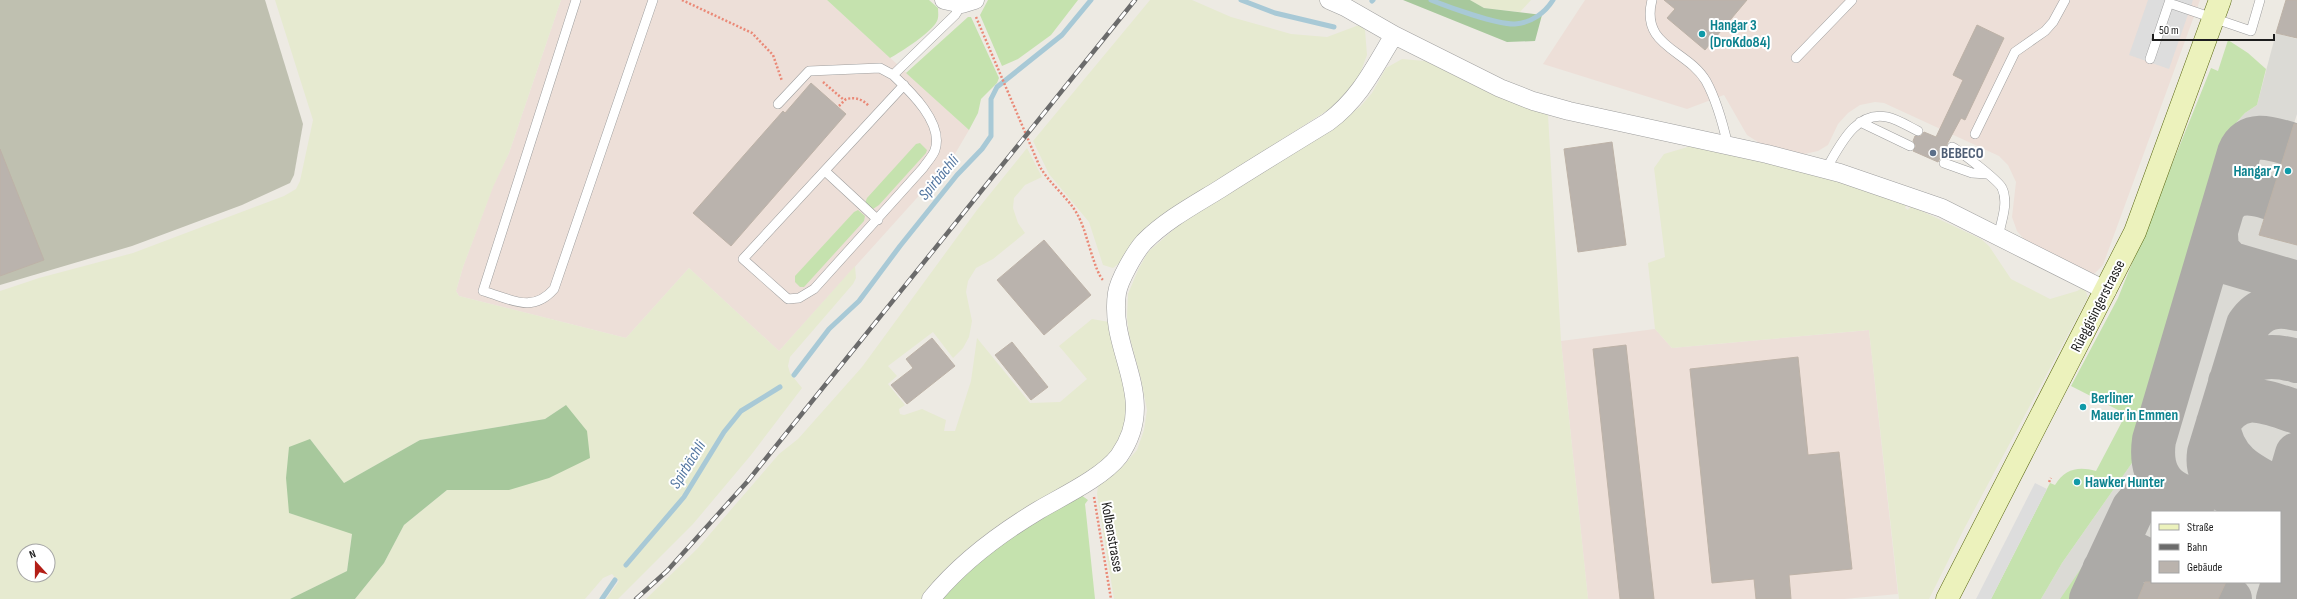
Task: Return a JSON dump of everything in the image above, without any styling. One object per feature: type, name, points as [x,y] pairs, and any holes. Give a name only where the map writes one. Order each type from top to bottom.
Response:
[{"type":"main road","name":"Rüeggisingerstrasse","points":[[1947,599],[2136,232],[2217,9]]},
{"type":"street","points":[[944,0],[969,3]]},
{"type":"street","points":[[1329,0],[1345,7],[1394,35],[1500,88],[1533,101],[1569,112],[1728,146],[1826,169],[1942,208],[2106,291]]},
{"type":"street","points":[[931,599],[947,580],[990,542],[1038,510],[1091,480],[1118,457],[1131,435],[1136,402],[1116,315],[1117,292],[1129,264],[1144,243],[1172,218],[1328,122],[1344,110],[1356,97],[1394,35]]},
{"type":"lane","points":[[576,0],[483,291],[530,305],[546,298],[554,289],[653,0]]},
{"type":"lane","points":[[1652,0],[1649,12],[1652,30],[1706,81],[1721,117],[1728,146]]},
{"type":"lane","points":[[1796,58],[1852,0]]},
{"type":"lane","points":[[1975,134],[2015,52],[2045,31],[2053,22],[2064,0]]},
{"type":"lane","points":[[2150,59],[2170,1],[2217,9],[2251,31],[2260,0]]},
{"type":"lane","points":[[893,75],[969,3]]},
{"type":"lane","points":[[778,104],[809,71],[880,68],[893,75],[904,85],[916,97],[935,129],[935,149],[923,168],[814,290],[799,298],[788,299],[743,259],[904,85]]},
{"type":"lane","points":[[1826,169],[1851,129],[1860,122],[1873,116],[1887,117],[1918,131]]},
{"type":"lane","points":[[1860,122],[1910,146]]},
{"type":"lane","points":[[1952,147],[2002,186],[2005,204],[1998,236]]},
{"type":"lane","points":[[1944,163],[1972,172],[1987,174]]},
{"type":"lane","points":[[824,171],[878,220]]},
{"type":"path","points":[[682,0],[752,33],[773,55],[780,80],[791,90]]},
{"type":"path","points":[[969,3],[1046,177],[1068,200],[1081,221],[1101,279],[1117,292]]},
{"type":"path","points":[[827,86],[844,100]]},
{"type":"path","points":[[839,106],[844,100],[852,98],[862,99],[878,113]]},
{"type":"path","points":[[2049,482],[2051,478]]},
{"type":"path","name":"Kolbenstrasse","points":[[1091,480],[1111,599]]},
{"type":"shaded area","points":[[0,0],[265,0],[303,124],[294,175],[290,183],[242,205],[132,246],[0,285]]},
{"type":"shaded area","points":[[275,0],[561,0],[509,153],[493,187],[463,267],[456,291],[459,296],[626,338],[689,268],[779,351],[855,266],[856,278],[853,284],[790,357],[788,366],[790,373],[802,388],[751,455],[693,524],[618,599],[606,599],[619,581],[612,574],[603,578],[585,599],[355,599],[384,563],[404,525],[447,490],[509,490],[566,405],[545,419],[420,440],[344,483],[310,439],[289,513],[352,533],[347,571],[290,599],[0,599],[0,291],[39,278],[133,253],[284,196],[296,189],[300,181],[313,120]]},
{"type":"shaded area","points":[[561,0],[827,0],[969,130],[952,159],[779,351],[689,268],[626,338],[459,296],[456,291],[463,267],[493,186],[509,153]]},
{"type":"shaded area","points":[[1150,0],[1192,0],[1231,17],[1291,34],[1327,37],[1359,25],[1365,30],[1367,55],[1358,79],[1339,103],[1157,219],[1137,236],[1122,261],[1113,268],[1103,265],[1089,222],[1049,174],[1033,141]]},
{"type":"shaded area","points":[[1470,0],[1531,0],[1520,12],[1484,8]]},
{"type":"shaded area","points":[[1585,0],[2200,0],[2103,265],[2094,274],[2028,244],[2017,231],[2012,217],[2016,182],[2008,165],[1999,156],[1884,103],[1875,102],[1860,105],[1848,113],[1838,124],[1828,145],[1818,151],[1804,154],[1761,144],[1747,135],[1724,95],[1687,109],[1543,64]]},
{"type":"shaded area","points":[[2148,0],[2193,0],[2169,69],[2129,55]]},
{"type":"shaded area","points":[[2276,33],[2297,39],[2297,114],[2259,235],[2297,245],[2297,599],[2041,599],[2062,563],[2132,463],[2235,124],[2245,113],[2257,105]]},
{"type":"shaded area","points":[[1402,59],[1425,61],[1548,115],[1561,341],[1588,599],[1114,599],[1097,494],[1098,486],[1122,467],[1137,450],[1144,430],[1147,410],[1141,379],[1129,335],[1127,317],[1128,294],[1138,270],[1148,252],[1180,224],[1360,107],[1372,93],[1386,68]]},
{"type":"shaded area","points":[[1691,146],[1787,166],[1853,185],[1906,204],[1905,208],[1908,210],[1911,206],[1981,239],[1989,246],[2011,279],[2050,299],[2077,291],[2082,288],[2086,292],[2088,297],[1964,529],[1929,599],[1899,599],[1869,330],[1672,348],[1655,329],[1648,263],[1665,257],[1654,168],[1664,154]]},
{"type":"shaded area","points":[[1027,148],[1042,177],[1025,185],[1014,198],[1013,208],[1018,223],[1025,233],[993,259],[976,268],[968,281],[966,292],[972,321],[969,337],[963,348],[953,358],[933,332],[888,366],[897,376],[888,384],[905,405],[899,409],[900,414],[904,415],[922,409],[946,420],[944,431],[955,431],[971,381],[977,338],[1030,403],[1060,402],[1087,379],[1059,346],[1092,319],[1109,322],[1118,352],[1129,415],[1123,435],[1113,450],[1103,461],[931,587],[922,599],[646,599],[697,549],[779,454],[798,439],[862,367],[977,210]]},
{"type":"shaded area","points":[[1655,329],[1672,348],[1869,330],[1898,594],[1844,599],[1588,599],[1561,341]]},
{"type":"shaded area","points":[[2035,483],[2047,489],[1991,599],[1976,599]]},
{"type":"green space","points":[[827,0],[929,0],[938,8],[938,18],[934,26],[923,36],[890,58]]},
{"type":"green space","points":[[988,0],[1078,0],[1051,35],[1018,59],[1002,66],[980,15]]},
{"type":"green space","points":[[1403,0],[1470,0],[1484,8],[1542,15],[1535,41],[1507,42]]},
{"type":"green space","points":[[968,17],[971,17],[999,78],[997,83],[981,99],[978,113],[969,130],[906,73]]},
{"type":"green space","points":[[2228,40],[2248,53],[2266,69],[2257,105],[2245,113],[2235,124],[2132,463],[2062,563],[2041,599],[1991,599],[2050,483],[2055,485],[2063,475],[2072,470],[2083,469],[2096,471],[2126,414],[2071,386],[2118,298],[2211,68],[2218,71]]},
{"type":"green space","points":[[920,143],[927,150],[926,153],[879,205],[873,209],[865,203],[867,198],[916,144]]},
{"type":"green space","points":[[858,210],[865,216],[864,221],[804,287],[800,287],[795,282],[795,276],[854,212]]},
{"type":"green space","points":[[566,405],[587,431],[590,458],[549,478],[509,490],[447,490],[404,525],[384,563],[355,599],[290,599],[347,571],[352,534],[289,513],[286,478],[289,447],[310,439],[344,483],[420,440],[545,419]]},
{"type":"green space","points":[[1081,495],[1088,500],[1085,504],[1095,599],[940,599],[996,547]]},
{"type":"green space","points":[[2111,525],[2077,599],[2060,599]]},
{"type":"building","name":"Hangar 3 (DroKdo84)","points":[[1664,0],[1747,0],[1705,50],[1667,18],[1675,9]]},
{"type":"building","points":[[2286,0],[2297,0],[2297,38],[2276,33]]},
{"type":"building","points":[[1977,25],[2004,38],[1965,120],[1961,118],[1947,144],[1947,150],[1949,152],[1947,158],[1940,158],[1938,162],[1913,151],[1916,146],[1913,141],[1915,136],[1921,136],[1924,132],[1936,137],[1963,80],[1953,75]]},
{"type":"building","points":[[811,83],[846,114],[731,246],[693,213],[783,111],[785,113]]},
{"type":"building","name":"Hangar 7","points":[[2294,124],[2297,124],[2297,245],[2259,235]]},
{"type":"building","points":[[1612,142],[1626,245],[1578,252],[1564,149]]},
{"type":"building","points":[[0,149],[44,260],[0,276]]},
{"type":"building","points":[[1044,240],[1091,295],[1044,335],[997,280]]},
{"type":"building","points":[[932,338],[955,366],[907,404],[891,385],[913,368],[906,359]]},
{"type":"building","points":[[1012,342],[1048,387],[1031,400],[995,355]]},
{"type":"building","points":[[1626,345],[1654,599],[1620,599],[1593,349]]},
{"type":"building","points":[[1798,357],[1808,455],[1839,452],[1852,569],[1789,575],[1791,599],[1756,599],[1754,579],[1712,583],[1690,369]]},
{"type":"building","points":[[2145,582],[2226,583],[2218,599],[2138,599]]},
{"type":"waterway","name":"Spirbächli","points":[[794,375],[829,329],[859,301],[900,246],[957,175],[982,149],[991,136],[991,99],[997,87],[1062,35],[1091,0]]},
{"type":"waterway","name":"Spirbächli","points":[[1241,0],[1275,13],[1334,27]]},
{"type":"waterway","points":[[1431,0],[1485,19],[1507,24],[1527,22],[1542,13],[1553,0]]},
{"type":"waterway","name":"Spirbächli","points":[[626,565],[684,497],[724,432],[741,411],[780,387]]},
{"type":"waterway","name":"Spirbächli","points":[[602,599],[615,580]]},
{"type":"taxiway","points":[[2176,493],[2163,483],[2156,471],[2153,456],[2154,440],[2239,153],[2244,145],[2250,140],[2257,138],[2273,139],[2297,146]]},
{"type":"taxiway","points":[[2223,208],[2229,199],[2246,193],[2257,194],[2297,207]]},
{"type":"taxiway","points":[[2216,235],[2217,250],[2229,263],[2297,283]]},
{"type":"taxiway","points":[[2266,511],[2236,497],[2218,484],[2212,476],[2209,465],[2209,453],[2248,325],[2258,314],[2270,308],[2283,307],[2297,309]]},
{"type":"taxiway","points":[[2230,382],[2244,366],[2259,358],[2277,357],[2297,361]]},
{"type":"taxiway","points":[[2297,412],[2264,402],[2244,402],[2235,405],[2226,412],[2218,423],[2221,439],[2235,462],[2257,478],[2297,499]]},
{"type":"taxiway","points":[[2280,511],[2297,454]]},
{"type":"taxiway","points":[[2091,599],[2133,509],[2140,501],[2147,495],[2161,491],[2169,491],[2194,501]]},
{"type":"taxiway","points":[[2282,503],[2282,522],[2286,533],[2297,548]]},
{"type":"taxiway","points":[[2123,531],[2122,538],[2126,548],[2151,562]]},
{"type":"taxiway","points":[[2278,599],[2285,577],[2281,559]]},
{"type":"taxiway","points":[[2104,570],[2103,579],[2106,587],[2129,599]]},
{"type":"taxiway","points":[[2196,583],[2230,599]]},
{"type":"railway","points":[[636,599],[667,571],[747,482],[1135,0]]},
{"type":"place","name":"Hangar 3 (DroKdo84)","points":[[1702,34]]},
{"type":"place","name":"BEBECO","points":[[1933,153]]},
{"type":"place","name":"Hangar 7","points":[[2288,171]]},
{"type":"place","name":"Berliner Mauer in Emmen","points":[[2083,407]]},
{"type":"place","name":"Hawker Hunter","points":[[2077,482]]}]
